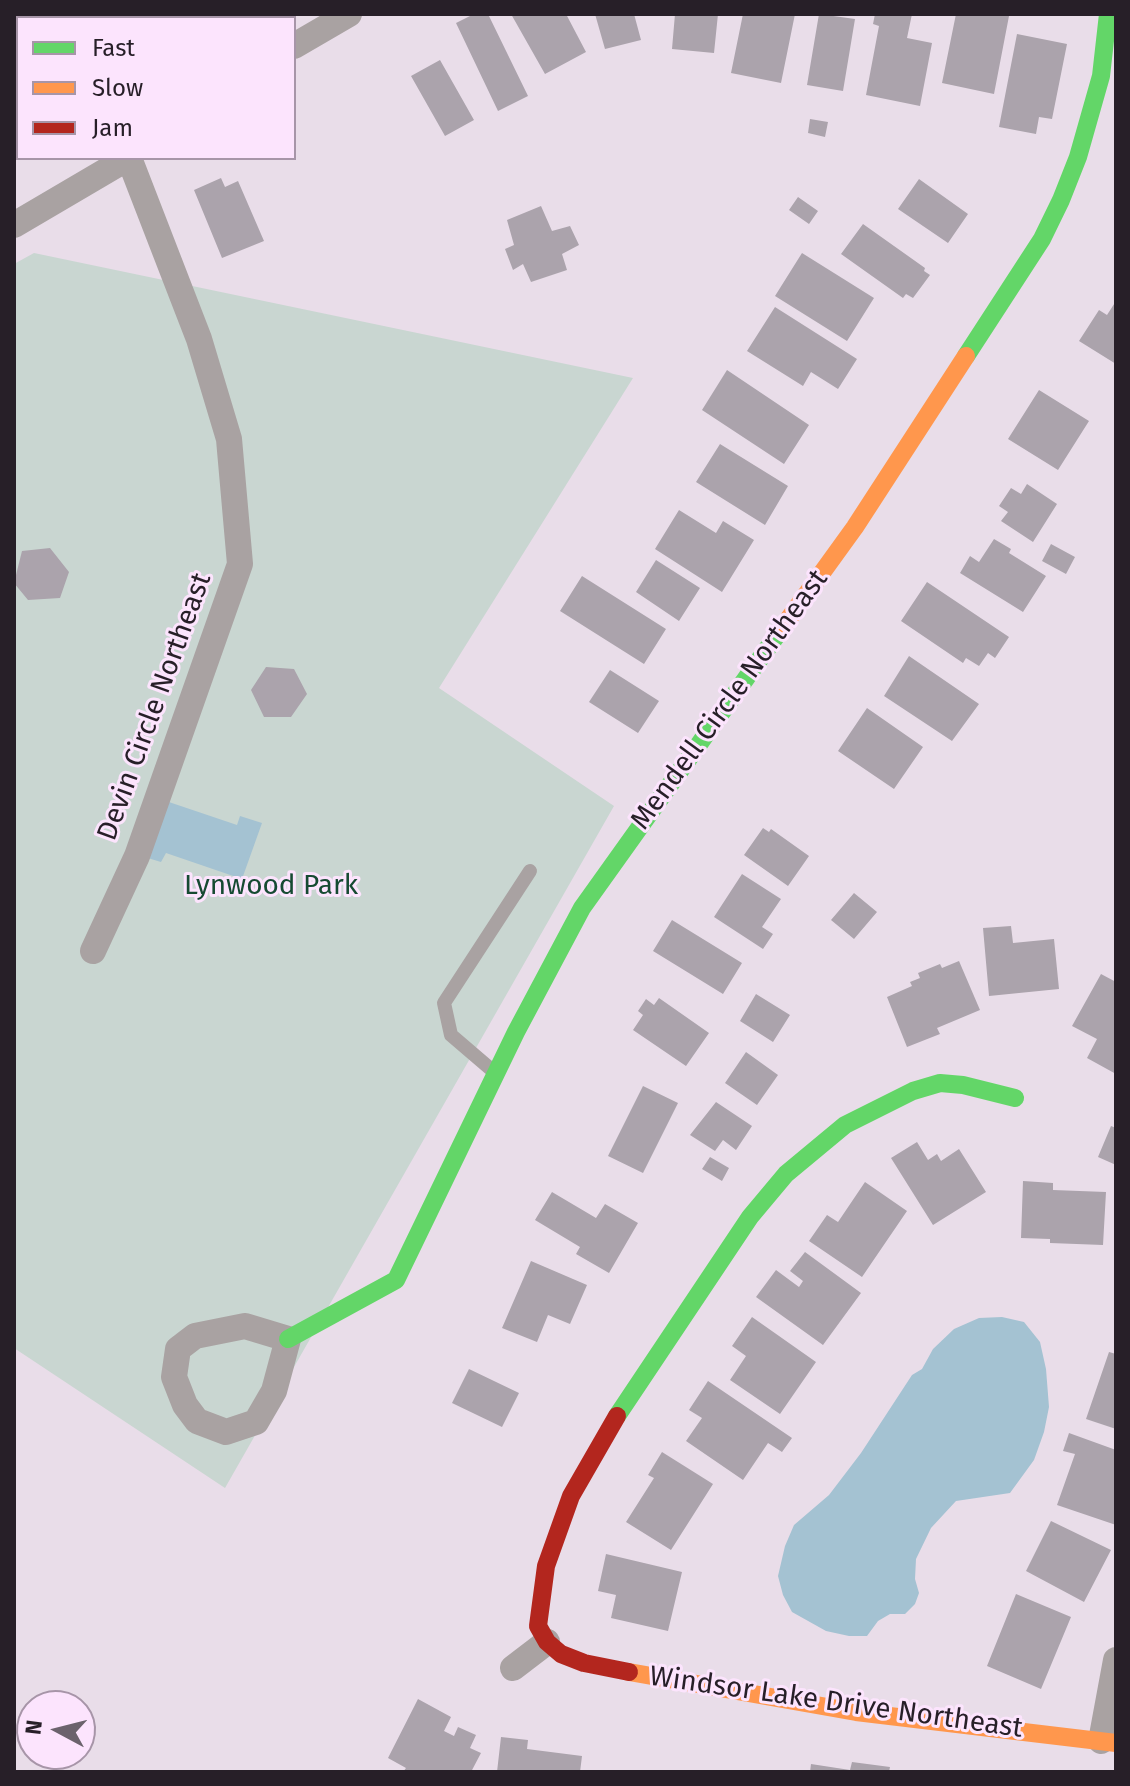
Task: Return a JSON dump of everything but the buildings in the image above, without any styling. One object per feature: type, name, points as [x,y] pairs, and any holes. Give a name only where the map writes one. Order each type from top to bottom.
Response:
[{"type":"street","points":[[296,45],[349,14]]},
{"type":"street","name":"Mendell Circle Northeast","points":[[288,1339],[396,1280],[496,1074],[582,908],[855,527],[1042,239],[1078,157],[1101,76],[1108,14]]},
{"type":"street","points":[[14,225],[126,160]]},
{"type":"street","name":"Devin Circle Northeast","points":[[93,951],[137,856],[240,564],[229,439],[199,339],[130,160]]},
{"type":"street","points":[[513,1668],[547,1642],[538,1626],[546,1566],[571,1496],[607,1430],[750,1217],[786,1174],[845,1125],[913,1091],[940,1083],[963,1085],[1015,1098]]},
{"type":"street","points":[[245,1326],[288,1339],[274,1391],[256,1422],[226,1432],[197,1421],[185,1405],[174,1377],[178,1349],[195,1336],[245,1326]]},
{"type":"street","name":"Windsor Lake Drive Northeast","points":[[547,1642],[561,1654],[584,1663],[740,1693],[856,1712],[1108,1742]]},
{"type":"street","points":[[1108,1742],[1116,1660]]},
{"type":"lane","points":[[496,1074],[451,1035],[444,1003],[530,871]]},
{"type":"green space","name":"Lynwood Park","points":[[34,253],[633,378],[439,688],[614,806],[225,1488],[14,1348],[14,264]]},
{"type":"water","points":[[160,799],[237,825],[240,816],[262,823],[242,879],[166,853],[161,862],[141,856]]},
{"type":"water","points":[[1002,1317],[1024,1322],[1040,1342],[1049,1407],[1034,1460],[1010,1493],[956,1501],[931,1528],[916,1559],[915,1579],[919,1593],[915,1604],[905,1614],[890,1614],[878,1621],[867,1636],[849,1636],[826,1631],[792,1612],[778,1576],[794,1525],[829,1495],[861,1453],[912,1375],[922,1369],[933,1349],[954,1329],[979,1318]]},
{"type":"traffic: fast","points":[[966,356],[1042,239],[1061,200],[1078,157],[1101,76],[1108,14]]},
{"type":"traffic: fast","points":[[288,1339],[396,1280],[516,1032],[582,908],[782,628]]},
{"type":"traffic: fast","points":[[617,1416],[750,1217],[786,1174],[845,1125],[913,1091],[940,1083],[963,1085],[1015,1098]]},
{"type":"traffic: slow","points":[[782,628],[855,527],[966,356]]},
{"type":"traffic: slow","points":[[629,1672],[856,1712],[1116,1743]]},
{"type":"traffic: jam","points":[[617,1416],[571,1496],[546,1566],[538,1626],[547,1642],[561,1654],[584,1663],[629,1672]]}]
